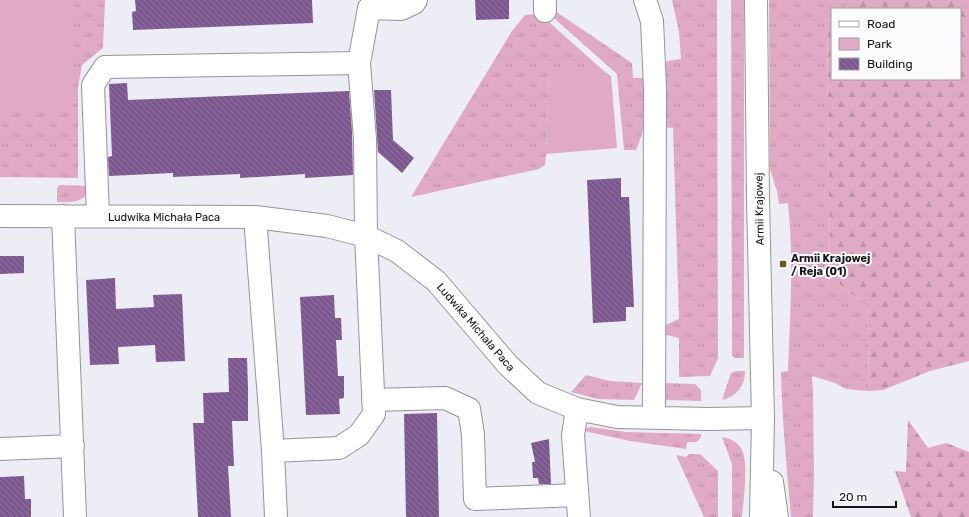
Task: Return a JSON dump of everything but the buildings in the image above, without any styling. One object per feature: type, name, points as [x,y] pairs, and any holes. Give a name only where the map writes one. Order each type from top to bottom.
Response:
[{"type":"street","points":[[273,451],[339,448],[359,435],[374,414],[366,236],[365,139],[358,62],[366,4],[401,10],[414,3],[416,0]]},
{"type":"street","points":[[645,0],[652,21],[655,88],[654,418]]},
{"type":"street","name":"Armii Krajowej","points":[[756,0],[758,208],[763,418],[761,517]]},
{"type":"street","points":[[98,216],[93,85],[105,67],[358,62]]},
{"type":"street","name":"Ludwika Michała Paca","points":[[0,216],[255,217],[327,226],[366,236],[397,251],[436,281],[508,366],[538,393],[577,409],[617,417],[709,419],[763,418]]},
{"type":"street","points":[[63,216],[75,517]]},
{"type":"street","points":[[255,217],[273,451],[276,517]]},
{"type":"street","points":[[373,400],[445,398],[468,410],[473,434],[475,500],[577,495]]},
{"type":"street","points":[[577,409],[573,435],[579,517]]},
{"type":"street","name":"Armii Krajowej","points":[[763,418],[777,517]]},
{"type":"street","points":[[0,449],[73,446]]},
{"type":"green space","points":[[0,0],[105,0],[103,48],[82,65],[78,87],[78,178],[0,177]]},
{"type":"green space","points":[[0,0],[69,0],[72,108],[0,110]]},
{"type":"green space","points":[[672,0],[717,0],[718,358],[710,376],[679,377],[679,338],[663,334],[663,326],[679,319],[673,128],[658,127],[662,65],[668,61],[681,59],[679,32]]},
{"type":"green space","points":[[731,0],[744,0],[744,358],[735,358],[732,356]]},
{"type":"green space","points":[[769,0],[855,0],[844,8],[831,8],[831,18],[827,20],[830,277],[866,305],[869,336],[868,391],[846,389],[835,383],[812,376],[814,474],[813,517],[791,517],[782,408],[781,372],[788,371],[791,287],[790,224],[788,203],[779,204],[777,191],[770,169]]},
{"type":"green space","points":[[855,0],[969,0],[969,361],[930,371],[883,390],[868,391],[869,336],[866,305],[830,277],[827,20],[831,18],[831,80],[961,80],[961,8],[844,8]]},
{"type":"green space","points":[[552,9],[632,63],[633,78],[647,78],[644,124],[636,150],[624,150],[617,74],[556,20],[552,14]]},
{"type":"green space","points":[[537,14],[547,17],[551,24],[604,71],[549,71],[545,165],[539,169],[411,197],[512,31],[525,15]]},
{"type":"green space","points":[[549,71],[604,71],[611,76],[617,148],[546,154]]},
{"type":"green space","points":[[86,184],[88,192],[82,199],[74,202],[57,202],[57,188],[59,185],[84,186]]},
{"type":"green space","points":[[736,371],[745,371],[742,386],[732,396],[722,400],[731,373]]},
{"type":"green space","points":[[586,375],[610,381],[642,383],[634,400],[598,399],[571,392]]},
{"type":"green space","points":[[662,383],[695,384],[701,390],[701,401],[666,400]]},
{"type":"green space","points":[[908,420],[928,448],[946,443],[969,452],[969,517],[911,517],[895,471],[906,472]]},
{"type":"green space","points":[[591,427],[626,432],[701,434],[701,437],[697,442],[687,442],[686,449],[630,441],[584,431]]},
{"type":"green space","points":[[722,437],[736,442],[743,452],[745,465],[745,485],[742,517],[732,517],[732,464]]},
{"type":"green space","points":[[689,454],[700,454],[718,471],[718,517],[704,517],[676,455],[686,457]]},
{"type":"place","name":"Armii Krajowej / Reja (01)","points":[[783,264]]}]
